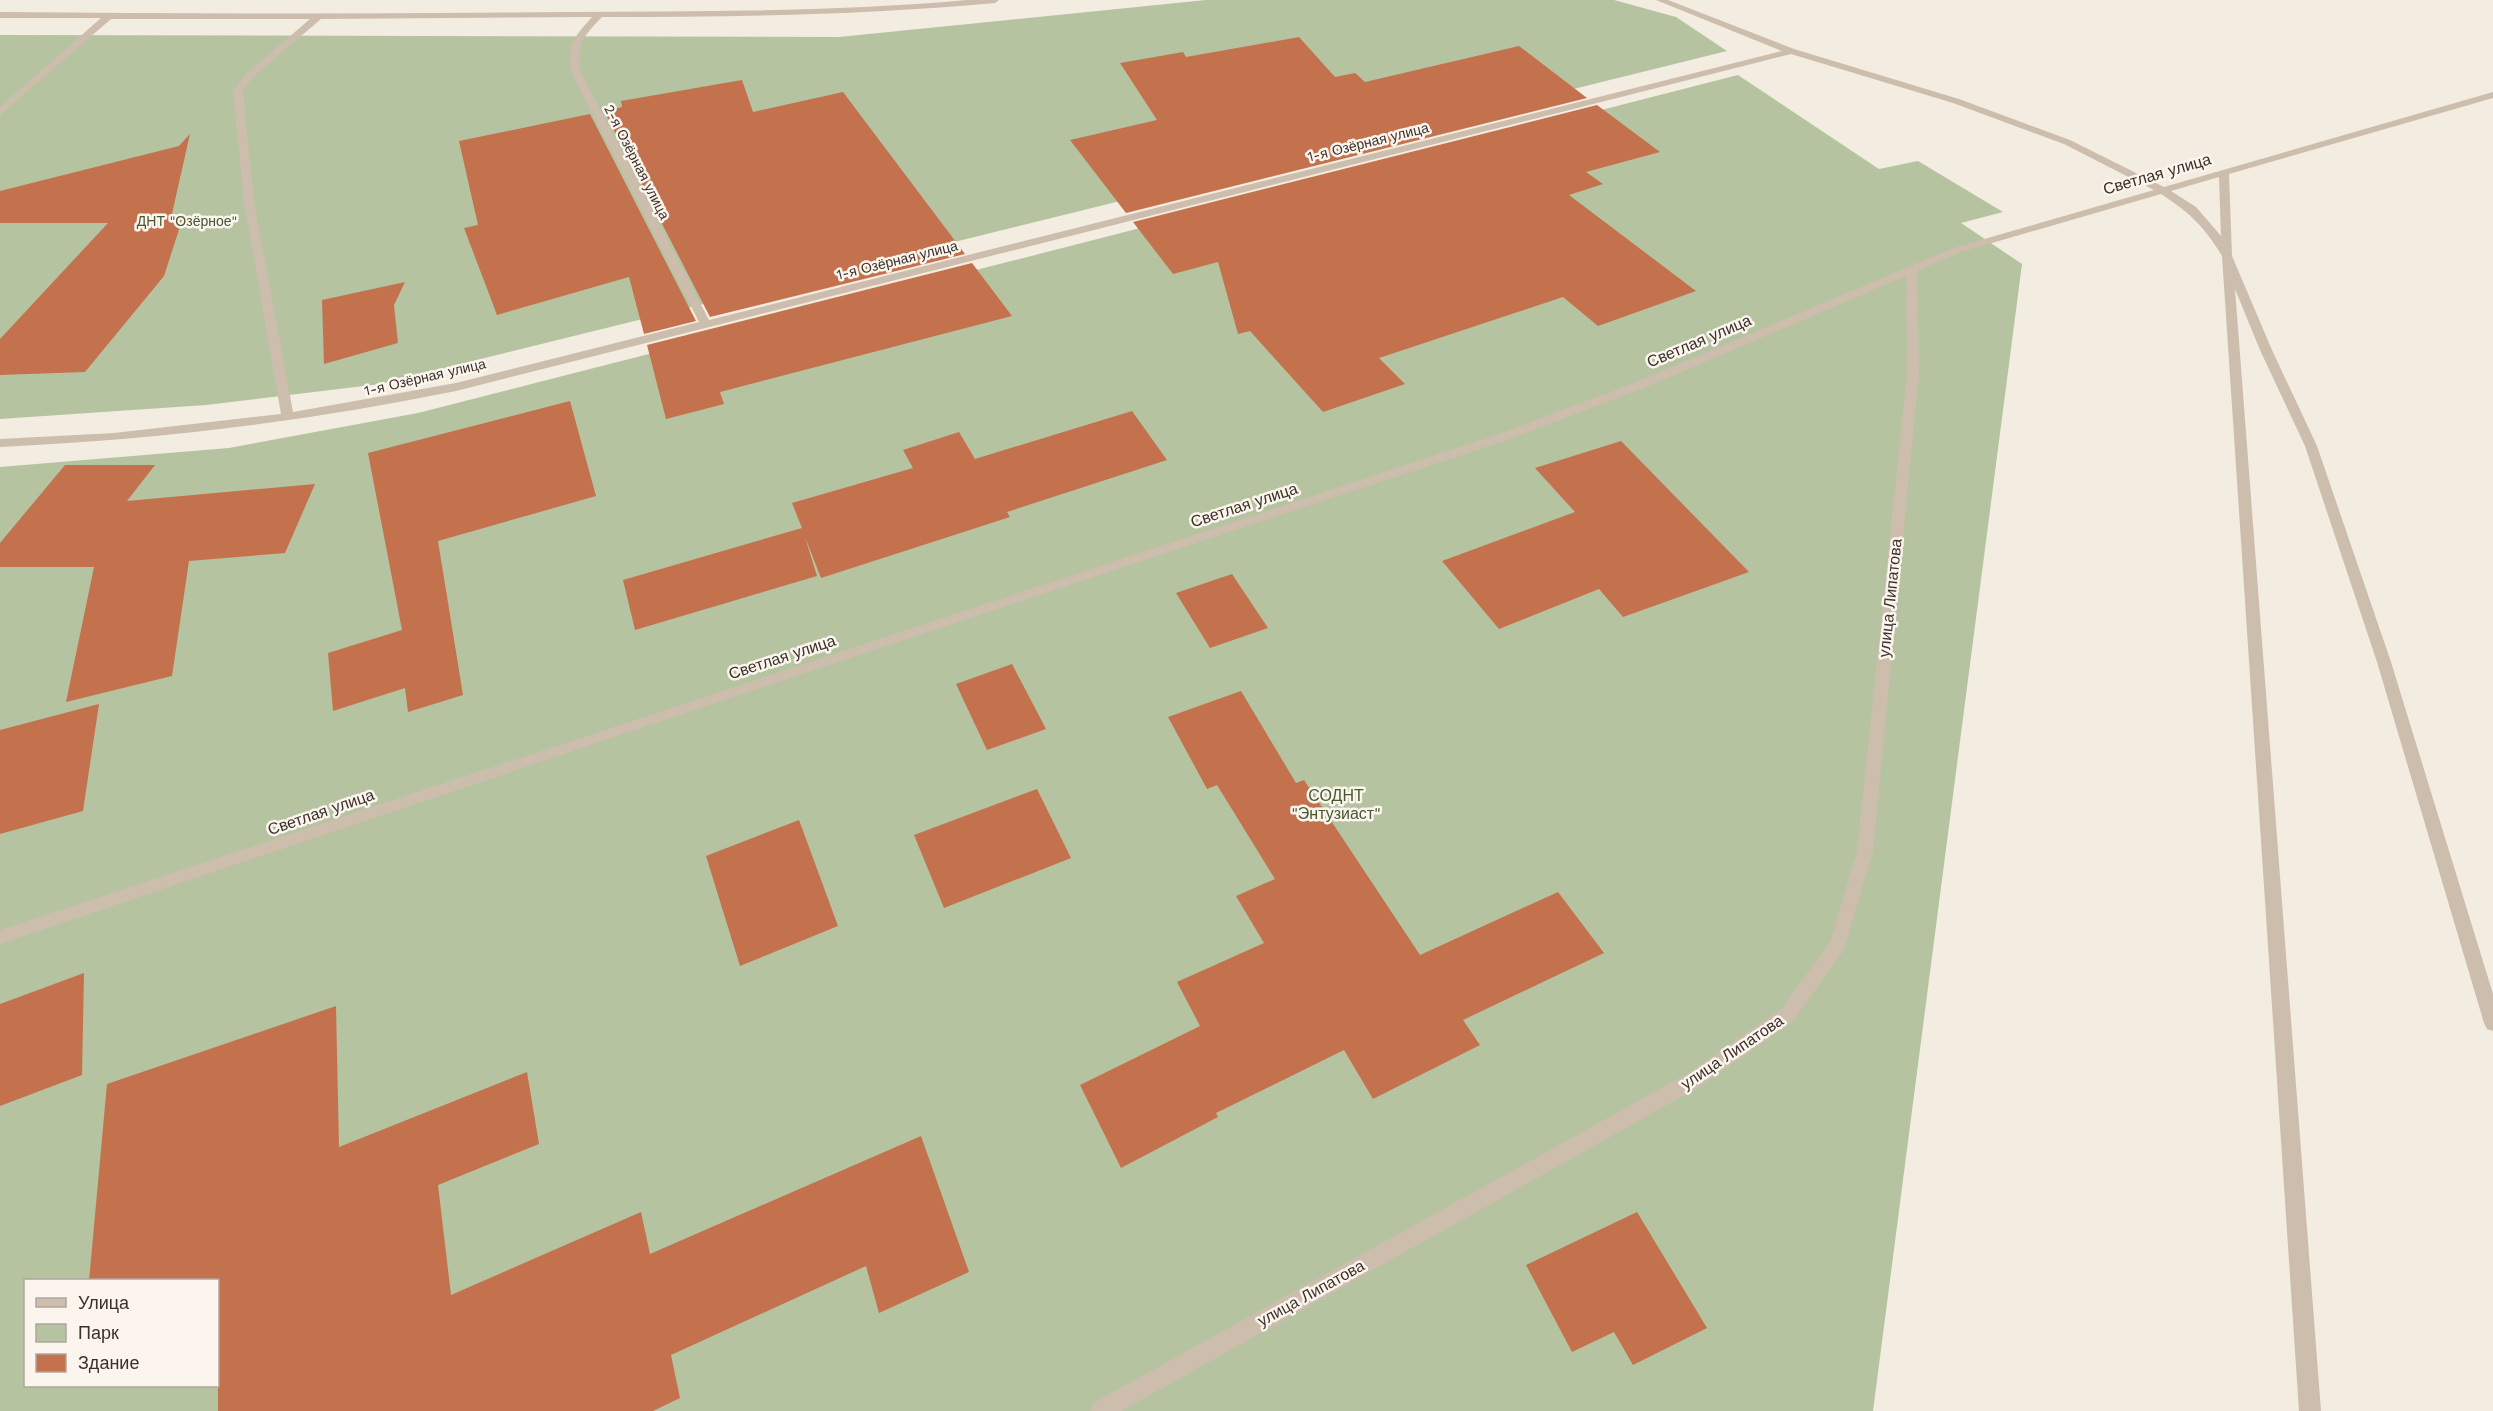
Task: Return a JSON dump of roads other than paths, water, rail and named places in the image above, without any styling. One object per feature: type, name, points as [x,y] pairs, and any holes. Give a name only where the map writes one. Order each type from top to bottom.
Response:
[{"type":"street","points":[[0,15],[318,17],[599,15],[850,11],[926,8],[995,0]]},
{"type":"street","points":[[1660,0],[1791,51],[2000,116],[2067,142],[2162,190],[2192,209],[2212,230],[2227,256],[2318,467],[2384,662],[2493,1023]]},
{"type":"street","name":"2-я Озёрная улица","points":[[599,15],[577,38],[572,56],[577,74],[706,324]]},
{"type":"street","points":[[0,112],[109,16]]},
{"type":"street","points":[[288,417],[249,202],[238,91],[249,76],[318,17]]},
{"type":"street","name":"1-я Озёрная улица","points":[[0,443],[181,429],[288,417],[366,406],[456,387],[1791,51]]},
{"type":"street","name":"Светлая улица","points":[[0,937],[1500,438],[1640,385],[1911,268],[1989,240],[2493,95]]},
{"type":"street","points":[[2224,173],[2227,256],[2310,1411]]},
{"type":"street","name":"улица Липатова","points":[[1101,1411],[1692,1081],[1787,1015],[1838,945],[1865,851],[1913,373],[1911,268]]},
{"type":"park label","name":"ДНТ \"Озёрное\"","points":[[187,221]]},
{"type":"park label","name":"СОДНТ \"Энтузиаст\"","points":[[1336,804]]}]
